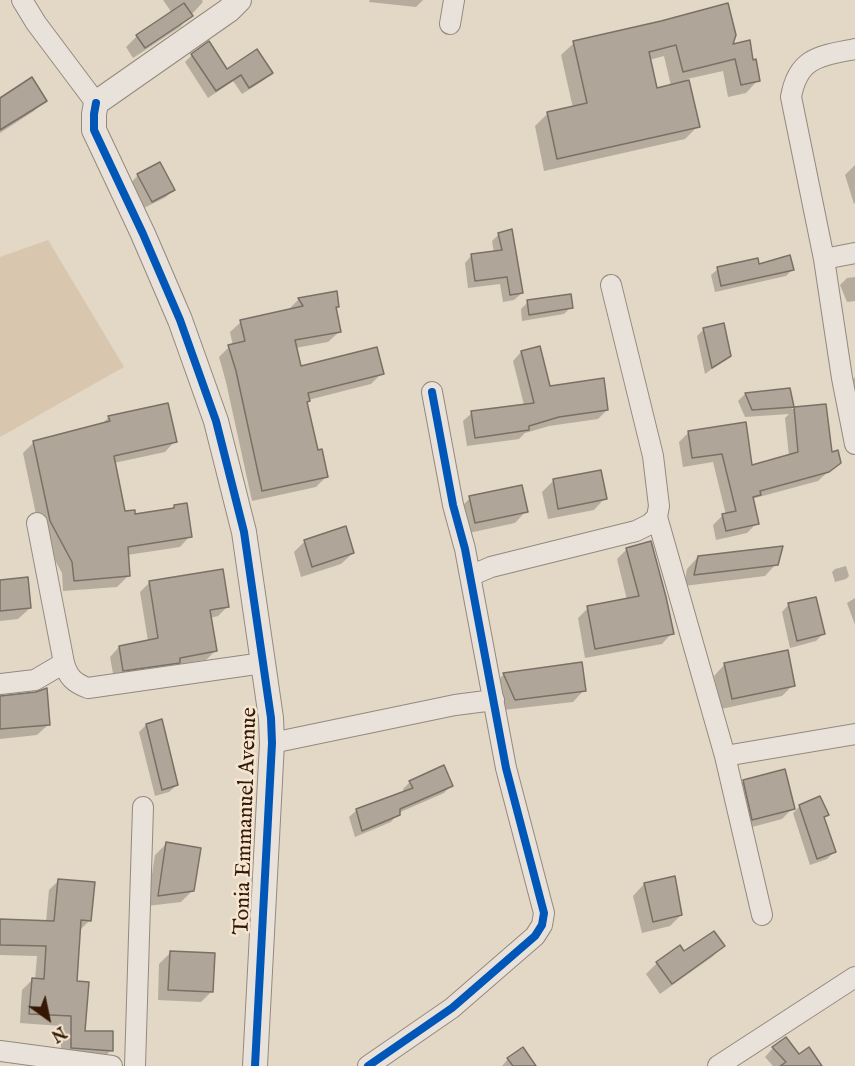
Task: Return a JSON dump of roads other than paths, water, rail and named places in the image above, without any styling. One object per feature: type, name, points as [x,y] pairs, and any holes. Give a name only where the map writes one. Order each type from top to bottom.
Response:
[{"type":"street","points":[[22,0],[36,23],[96,103],[229,10],[238,0]]},
{"type":"street","points":[[450,24],[454,0]]},
{"type":"street","points":[[855,49],[811,61],[799,71],[794,81],[791,97],[824,259],[842,378],[855,444]]},
{"type":"street","name":"Tonia Emmanuel Avenue","points":[[96,103],[93,114],[94,129],[175,309],[216,421],[244,532],[271,718],[272,743],[255,1066]]},
{"type":"street","points":[[824,259],[855,253]]},
{"type":"street","points":[[611,285],[653,456],[659,506],[657,517],[725,756],[762,915]]},
{"type":"street","points":[[368,1066],[452,1008],[535,936],[542,925],[543,913],[506,768],[432,392]]},
{"type":"street","points":[[470,576],[491,567],[636,531],[650,524],[657,517]]},
{"type":"street","points":[[38,523],[64,663],[70,678],[78,685],[88,688],[263,663]]},
{"type":"street","points":[[0,684],[35,680],[64,663]]},
{"type":"street","points":[[272,743],[455,705],[494,700]]},
{"type":"street","points":[[725,756],[855,734]]},
{"type":"street","points":[[135,1066],[143,807]]},
{"type":"street","points":[[718,1066],[855,978]]},
{"type":"street","points":[[0,1051],[112,1066]]}]
